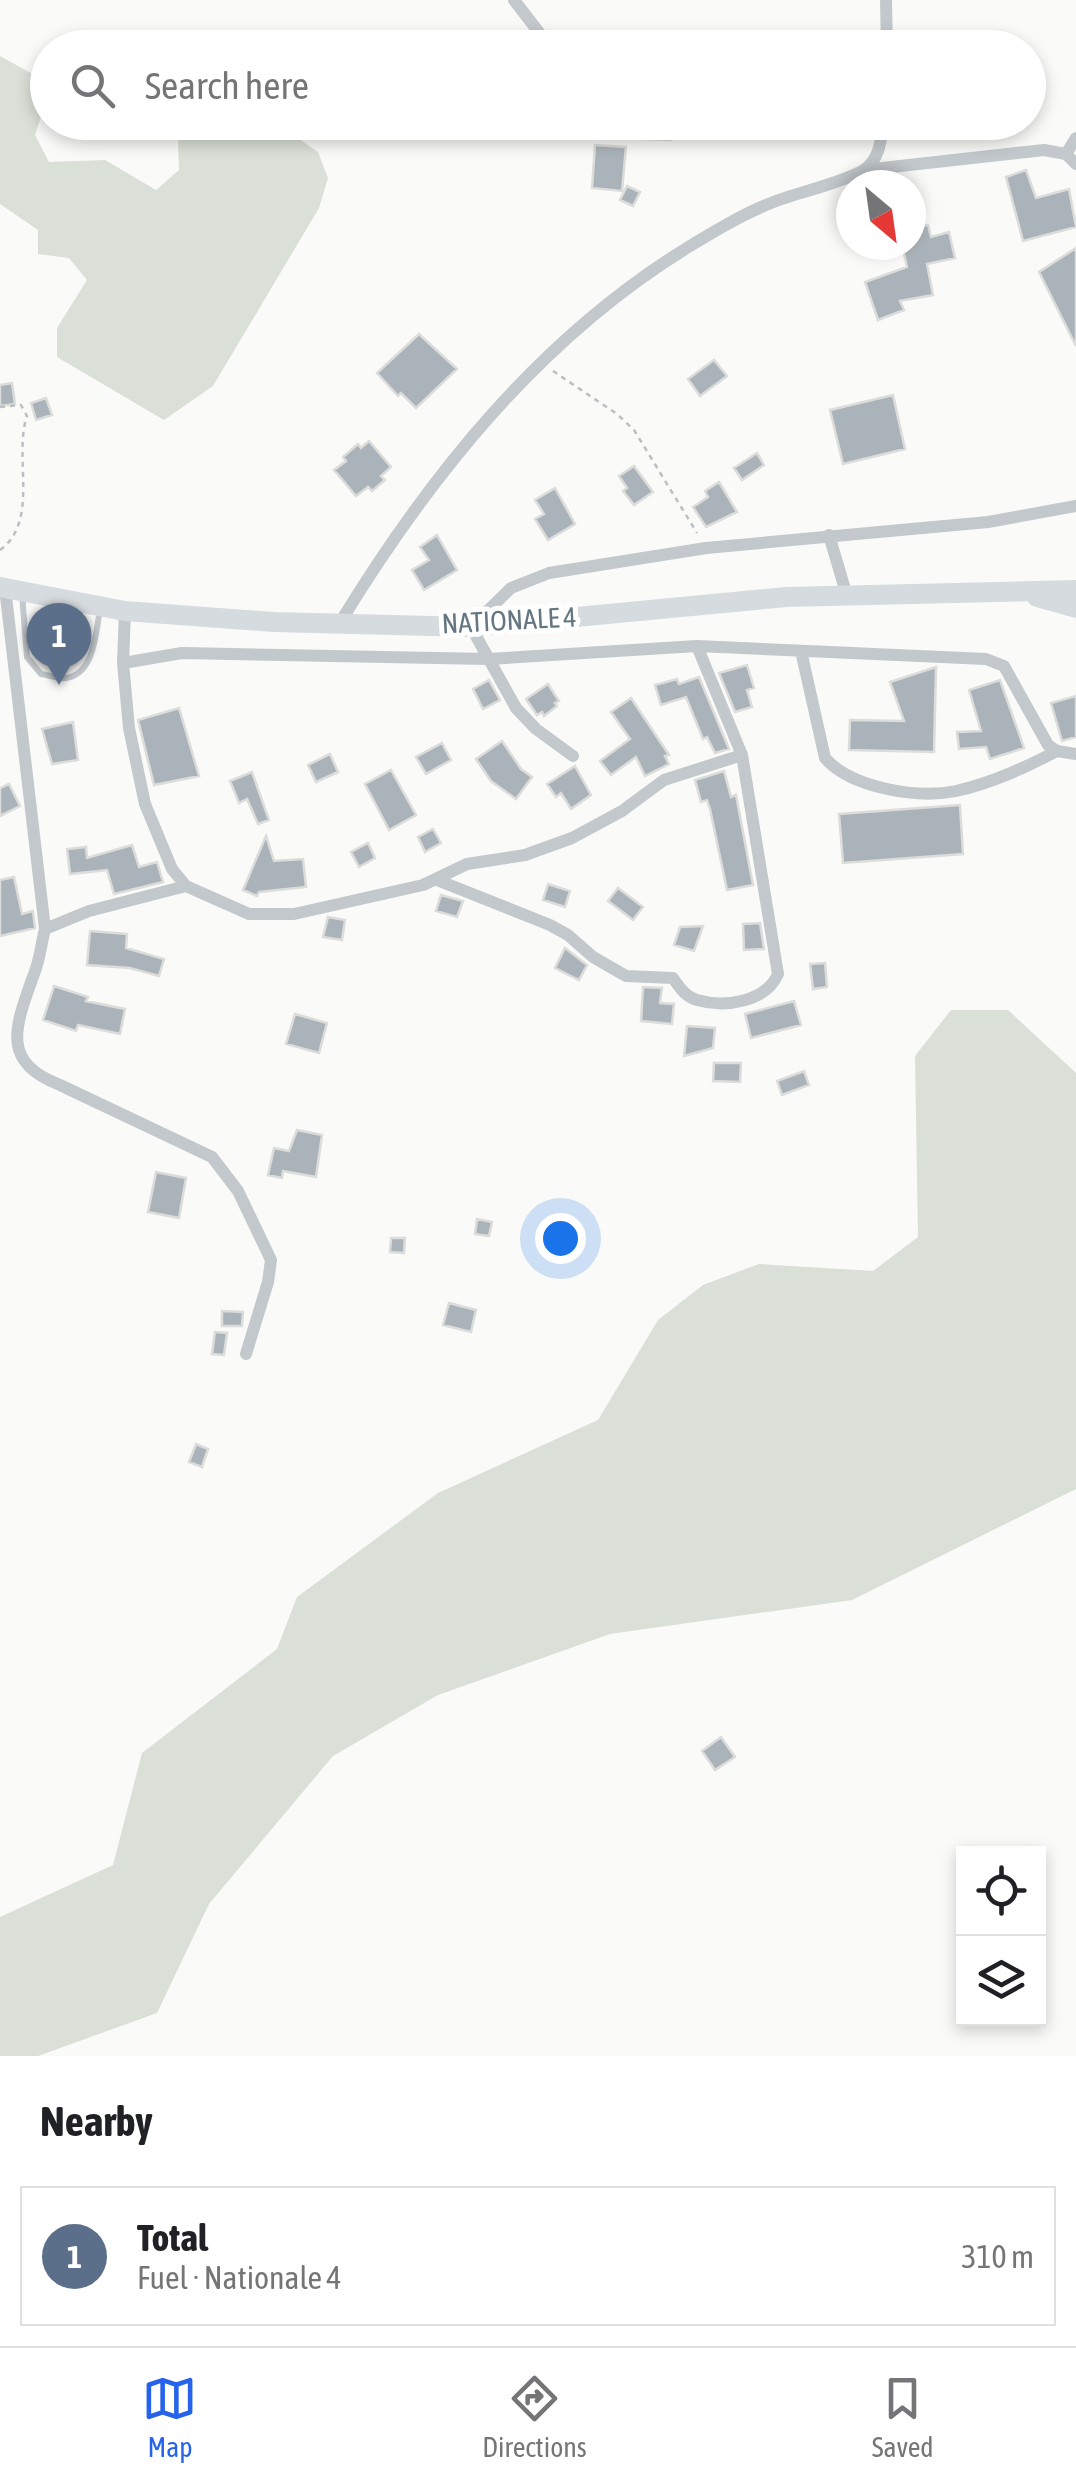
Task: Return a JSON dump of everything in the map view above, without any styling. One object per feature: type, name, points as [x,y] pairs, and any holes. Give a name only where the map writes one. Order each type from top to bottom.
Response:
[{"type":"highway","name":"NATIONALE 4","points":[[9,590],[125,611],[274,622],[471,627],[786,596],[1076,590]]},
{"type":"highway","name":"NATIONALE 4","points":[[1020,592],[1076,608]]},
{"type":"street","points":[[514,0],[537,30]]},
{"type":"street","points":[[886,0],[887,30]]},
{"type":"street","points":[[864,170],[1044,150],[1071,159],[1076,138]]},
{"type":"street","points":[[864,170],[878,155],[880,140]]},
{"type":"street","points":[[341,621],[389,542],[489,418],[539,362],[596,310],[690,246],[765,205],[836,180]]},
{"type":"street","points":[[573,756],[536,730],[516,708],[471,627],[511,588],[530,578],[706,548],[988,522],[1076,506]]},
{"type":"street","points":[[829,535],[847,596]]},
{"type":"street","points":[[9,590],[44,928],[36,972],[16,1016],[12,1035],[18,1063],[37,1078],[60,1085],[212,1157],[229,1178],[271,1260],[246,1354]]},
{"type":"street","points":[[125,611],[123,664],[129,728],[145,804],[172,868],[186,886],[249,914],[294,914],[437,880],[467,864],[525,855],[572,838],[664,780],[742,755]]},
{"type":"street","points":[[123,664],[182,653],[489,658],[697,646],[986,660],[1004,666],[1048,745],[1076,754]]},
{"type":"street","points":[[437,880],[559,930],[593,957],[626,976],[673,978],[695,1000],[726,1004],[764,994],[772,987],[778,974],[742,755],[697,646]]},
{"type":"street","points":[[801,651],[825,758],[835,770],[880,790],[952,792],[1008,776],[1057,751]]},
{"type":"street","points":[[44,928],[90,911],[186,886]]},
{"type":"street","points":[[0,1052],[16,1052]]},
{"type":"lane","points":[[9,590],[28,657],[41,674],[66,678],[90,660],[100,608]]},
{"type":"path","points":[[539,362],[617,414],[634,430],[706,548]]},
{"type":"path","points":[[0,407],[21,405],[28,416],[22,430],[19,526],[10,543],[0,550]]},
{"type":"shaded area","points":[[0,56],[30,73],[30,140],[38,140],[49,162],[105,160],[156,190],[179,170],[179,140],[301,140],[318,152],[328,178],[319,208],[213,386],[164,420],[57,357],[57,328],[87,280],[69,258],[38,254],[38,230],[0,204]]},
{"type":"shaded area","points":[[951,1010],[1008,1010],[1076,1073],[1076,1489],[852,1600],[610,1634],[438,1695],[333,1756],[209,1904],[157,2013],[38,2056],[0,2056],[0,1917],[113,1865],[142,1753],[277,1649],[297,1597],[438,1493],[598,1420],[658,1320],[703,1285],[759,1264],[873,1271],[918,1237],[915,1056]]},
{"type":"building","points":[[595,145],[626,147],[622,191],[592,188]]},
{"type":"building","points":[[1026,170],[1036,198],[1069,189],[1076,227],[1023,241],[1006,177]]},
{"type":"building","points":[[627,186],[640,192],[633,206],[620,200]]},
{"type":"building","points":[[926,225],[931,237],[949,232],[955,258],[927,264],[933,295],[900,301],[904,310],[878,320],[865,282],[907,267],[905,260],[926,260]]},
{"type":"building","points":[[1076,248],[1076,346],[1039,272]]},
{"type":"building","points":[[419,334],[457,369],[416,408],[401,393],[398,396],[377,373]]},
{"type":"building","points":[[714,360],[727,376],[700,396],[688,379]]},
{"type":"building","points":[[12,383],[15,404],[0,406],[0,385]]},
{"type":"building","points":[[893,395],[905,449],[843,464],[830,410]]},
{"type":"building","points":[[46,398],[52,415],[36,420],[31,403]]},
{"type":"building","points":[[369,441],[391,467],[381,476],[385,480],[372,491],[368,487],[356,496],[334,470],[358,444],[361,448]]},
{"type":"building","points":[[757,453],[764,465],[742,480],[734,468]]},
{"type":"building","points":[[634,466],[653,492],[634,505],[623,491],[627,488],[619,476]]},
{"type":"building","points":[[719,482],[737,512],[706,527],[693,507],[708,497],[705,491]]},
{"type":"building","points":[[555,488],[575,524],[548,540],[535,519],[544,514],[535,500]]},
{"type":"building","points":[[437,535],[457,570],[424,590],[412,570],[429,560],[420,547]]},
{"type":"building","points":[[747,665],[754,688],[747,690],[752,707],[735,712],[719,673]]},
{"type":"building","points":[[936,667],[934,752],[849,750],[850,720],[904,721],[890,682]]},
{"type":"building","points":[[699,677],[729,749],[715,753],[707,737],[703,739],[686,697],[661,705],[655,685],[677,679],[679,684]]},
{"type":"building","points":[[489,680],[500,700],[483,709],[473,689]]},
{"type":"building","points":[[1000,680],[1024,748],[990,759],[986,747],[959,749],[957,732],[981,731],[969,690]]},
{"type":"building","points":[[548,684],[559,701],[544,716],[542,712],[537,715],[526,699]]},
{"type":"building","points":[[1076,696],[1076,737],[1062,741],[1051,703]]},
{"type":"building","points":[[631,698],[669,755],[665,756],[669,764],[645,776],[636,757],[611,775],[600,761],[630,739],[611,712]]},
{"type":"building","points":[[179,708],[199,776],[154,785],[138,720]]},
{"type":"building","points":[[73,722],[78,760],[52,764],[42,729]]},
{"type":"building","points":[[502,741],[521,769],[532,777],[516,799],[491,781],[476,759]]},
{"type":"building","points":[[442,743],[451,760],[426,774],[416,757]]},
{"type":"building","points":[[330,754],[338,772],[316,782],[308,765]]},
{"type":"building","points":[[575,766],[591,795],[571,809],[561,793],[556,797],[547,784]]},
{"type":"building","points":[[391,770],[416,815],[389,830],[365,784]]},
{"type":"building","points":[[724,771],[731,797],[736,795],[753,885],[727,890],[710,809],[707,800],[701,802],[695,780]]},
{"type":"building","points":[[252,772],[269,820],[258,824],[247,799],[239,803],[230,781]]},
{"type":"building","points":[[9,784],[20,806],[0,816],[0,788]]},
{"type":"building","points":[[960,805],[963,854],[843,863],[839,814]]},
{"type":"building","points":[[433,829],[441,843],[425,852],[418,837]]},
{"type":"building","points":[[266,836],[274,861],[303,859],[306,887],[259,892],[257,896],[243,890]]},
{"type":"building","points":[[368,843],[375,858],[359,867],[351,852]]},
{"type":"building","points":[[132,845],[139,867],[157,862],[163,882],[114,894],[107,870],[70,874],[67,849],[86,847],[87,858]]},
{"type":"building","points":[[14,877],[22,914],[33,911],[35,928],[0,936],[0,880]]},
{"type":"building","points":[[548,884],[570,891],[565,907],[543,900]]},
{"type":"building","points":[[618,888],[643,907],[633,920],[608,901]]},
{"type":"building","points":[[441,895],[463,901],[457,917],[436,911]]},
{"type":"building","points":[[328,917],[345,920],[342,940],[323,937]]},
{"type":"building","points":[[760,923],[764,949],[744,950],[743,924]]},
{"type":"building","points":[[703,926],[694,951],[674,945],[680,927]]},
{"type":"building","points":[[90,931],[127,934],[126,948],[164,959],[159,976],[130,968],[87,965]]},
{"type":"building","points":[[565,948],[587,965],[579,980],[555,968]]},
{"type":"building","points":[[825,963],[827,987],[813,989],[810,964]]},
{"type":"building","points":[[54,986],[88,997],[86,1001],[125,1009],[120,1034],[78,1025],[76,1031],[43,1020]]},
{"type":"building","points":[[643,987],[662,988],[660,1003],[674,1004],[672,1024],[641,1021]]},
{"type":"building","points":[[794,1001],[801,1025],[751,1038],[745,1014]]},
{"type":"building","points":[[295,1014],[327,1023],[319,1053],[286,1044]]},
{"type":"building","points":[[687,1026],[715,1028],[713,1048],[684,1056]]},
{"type":"building","points":[[714,1063],[741,1063],[740,1082],[713,1081]]},
{"type":"building","points":[[804,1071],[809,1085],[782,1095],[777,1081]]},
{"type":"building","points":[[297,1130],[322,1135],[316,1177],[283,1171],[282,1178],[268,1175],[274,1148],[289,1151]]},
{"type":"building","points":[[156,1172],[186,1178],[179,1218],[148,1212]]},
{"type":"building","points":[[477,1219],[492,1222],[489,1236],[475,1234]]},
{"type":"building","points":[[391,1238],[405,1238],[404,1253],[390,1252]]},
{"type":"building","points":[[449,1303],[476,1310],[471,1332],[443,1325]]},
{"type":"building","points":[[222,1311],[243,1312],[242,1326],[222,1326]]},
{"type":"building","points":[[215,1332],[227,1333],[224,1355],[212,1354]]},
{"type":"building","points":[[196,1444],[208,1449],[202,1467],[189,1462]]},
{"type":"building","points":[[721,1737],[735,1757],[715,1770],[702,1751]]},
{"type":"place","name":"Total","points":[[59,685]]}]
